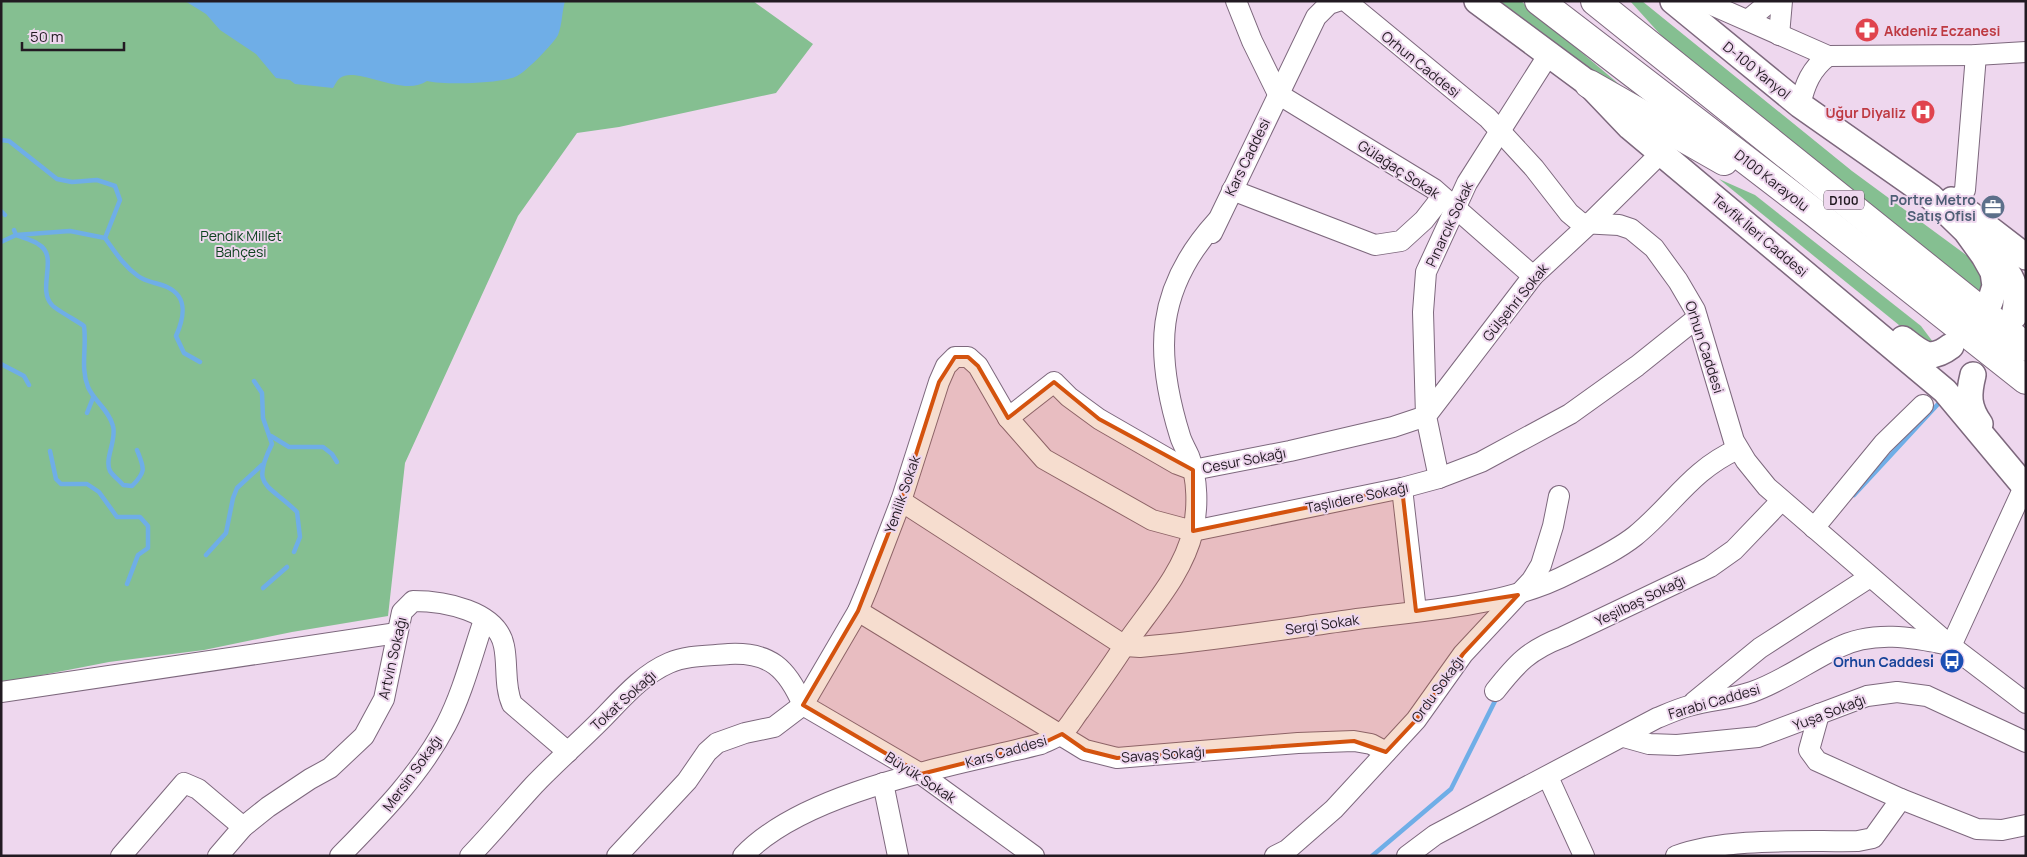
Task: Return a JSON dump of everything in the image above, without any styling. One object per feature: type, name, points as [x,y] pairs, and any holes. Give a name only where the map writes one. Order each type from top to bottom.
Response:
[{"type":"highway","name":"D100 Karayolu","points":[[1540,1],[1815,213],[2026,380]]},
{"type":"highway","name":"D100 Karayolu","points":[[1595,1],[2026,347]]},
{"type":"highway","points":[[1621,1],[1662,53]]},
{"type":"highway","points":[[1589,84],[1815,213]]},
{"type":"main road","name":"Tevfik İleri Caddesi","points":[[1477,1],[1589,84],[1630,127],[1945,390],[2025,484]]},
{"type":"main road","name":"D-100 Yanyol","points":[[1673,1],[1800,105],[1842,135]]},
{"type":"main road","points":[[1589,84],[1672,149],[1916,349],[1929,356],[1940,355],[1951,346]]},
{"type":"main road","points":[[1842,135],[1957,202],[2020,247]]},
{"type":"main road","points":[[1842,135],[1931,197],[1999,261],[2011,276],[2017,294],[2014,316]]},
{"type":"main road","points":[[1966,231],[1993,272],[1995,286],[1990,302]]},
{"type":"main road","points":[[1973,375],[1968,394],[1971,411],[2025,484]]},
{"type":"street","points":[[1236,1],[1252,41],[1278,94]]},
{"type":"street","points":[[1245,1],[1258,36],[1264,63]]},
{"type":"street","points":[[1278,94],[1316,17],[1329,4],[1338,1]]},
{"type":"street","name":"Orhun Caddesi","points":[[1346,1],[1501,131],[1548,183],[1569,213],[1581,223],[1588,225],[1619,225],[1631,229],[1644,238],[1688,295],[1697,318],[1728,423],[1738,449],[1754,473],[1782,501],[1951,646]]},
{"type":"street","points":[[1703,1],[1828,56],[1976,55],[2026,52]]},
{"type":"street","points":[[1748,20],[1770,1]]},
{"type":"street","points":[[1780,35],[1782,1]]},
{"type":"street","name":"Pınarcık Sokak","points":[[1426,416],[1423,289],[1449,203],[1467,183],[1549,54]]},
{"type":"street","points":[[1957,202],[1965,190],[1976,55]]},
{"type":"street","points":[[1800,105],[1805,84],[1819,63],[1828,56]]},
{"type":"street","name":"Kars Caddesi","points":[[743,856],[763,836],[800,814],[883,784],[1041,744],[1062,734],[1125,646],[1185,556],[1193,531],[1196,493],[1191,463],[1182,442],[1165,374],[1163,332],[1169,302],[1178,279],[1202,237],[1216,221],[1278,94]]},
{"type":"street","name":"Gülağaç Sokak","points":[[1278,94],[1434,189],[1533,276]]},
{"type":"street","name":"Gülşehri Sokak","points":[[1426,416],[1533,276],[1661,153]]},
{"type":"street","points":[[1232,190],[1375,245],[1401,242],[1424,220],[1449,203]]},
{"type":"street","name":"Taşlıdere Sokağı","points":[[1008,418],[1044,459],[1152,520],[1193,531],[1402,488],[1439,478],[1481,462],[1562,418],[1629,372],[1697,318]]},
{"type":"street","name":"Yenilik Sokak","points":[[617,856],[687,781],[707,752],[717,743],[745,733],[774,727],[784,721],[803,704],[858,611],[901,501],[939,382],[946,366],[955,358],[968,357],[978,366],[1008,418]]},
{"type":"street","name":"Cesur Sokağı","points":[[1008,418],[1054,382],[1069,397],[1099,419],[1177,464],[1290,451],[1393,427],[1426,416]]},
{"type":"street","points":[[1814,528],[1883,444],[1923,405]]},
{"type":"street","points":[[1426,416],[1439,478]]},
{"type":"street","name":"Sergi Sokak","points":[[1125,646],[1170,645],[1518,595],[1568,574],[1635,536],[1691,479],[1720,456],[1738,449]]},
{"type":"street","points":[[1951,646],[2025,484]]},
{"type":"street","points":[[1402,488],[1416,611]]},
{"type":"street","name":"Ordu Sokağı","points":[[1275,856],[1287,850],[1334,809],[1416,720],[1463,654],[1532,580],[1540,565],[1554,526],[1559,496]]},
{"type":"street","points":[[901,501],[1125,646]]},
{"type":"street","name":"Yeşilbaş Sokağı","points":[[1495,691],[1514,666],[1540,646],[1563,637],[1710,567],[1734,550],[1782,501]]},
{"type":"street","points":[[1688,706],[1702,697],[1760,648],[1870,577]]},
{"type":"street","name":"Artvin Sokağı","points":[[218,856],[244,827],[288,792],[330,768],[364,736],[384,699],[402,612],[413,601],[438,601],[456,605],[476,614],[498,632],[504,644],[507,694],[512,704],[568,752]]},
{"type":"street","name":"Savaş Sokağı","points":[[858,611],[1062,734],[1084,750],[1118,758],[1289,744],[1354,741],[1371,744],[1386,752]]},
{"type":"street","name":"Mersin Sokağı","points":[[340,856],[381,815],[431,750],[457,699],[484,620]]},
{"type":"street","points":[[1,692],[397,633]]},
{"type":"street","name":"Farabi Caddesi","points":[[1407,856],[1435,835],[1657,718],[1688,706],[1750,692],[1776,682],[1839,647],[1857,640],[1891,636],[1951,646],[2026,703]]},
{"type":"street","name":"Tokat Sokağı","points":[[470,856],[568,752],[654,670],[670,662],[689,657],[748,653],[764,657],[781,669],[795,687],[803,704]]},
{"type":"street","name":"Yuşa Sokağı","points":[[1624,736],[1658,744],[1725,742],[1758,737],[1867,696],[1897,692],[1927,696],[2026,742]]},
{"type":"street","name":"Büyük Sokak","points":[[803,704],[921,774],[1034,856]]},
{"type":"street","points":[[1819,714],[1809,750],[1811,756],[1901,799],[1977,829],[2002,830],[2026,825]]},
{"type":"street","points":[[1548,777],[1584,856]]},
{"type":"street","points":[[121,856],[184,783],[198,788],[244,827]]},
{"type":"street","points":[[883,784],[898,856]]},
{"type":"street","points":[[1676,856],[1689,851],[1730,844],[1804,849],[1859,848],[1873,838],[1901,799]]},
{"type":"highlighted area","points":[[955,357],[968,357],[978,366],[1008,418],[1054,382],[1099,419],[1193,470],[1193,531],[1402,488],[1416,611],[1518,595],[1463,654],[1416,720],[1386,752],[1354,741],[1117,758],[1085,750],[1062,734],[1041,744],[921,774],[803,705],[858,611],[901,501],[939,382]]},
{"type":"green space","name":"Pendik Millet Bahçesi","points":[[1,1],[753,1],[813,44],[776,93],[619,127],[577,133],[518,216],[405,463],[388,616],[292,632],[204,650],[109,662],[1,683]]},
{"type":"green space","points":[[1494,1],[1521,1],[1647,108]]},
{"type":"green space","points":[[1630,1],[1642,1],[1852,171],[1973,260],[1990,279],[1983,299],[1688,65]]},
{"type":"green space","points":[[1719,179],[1755,195],[1921,326],[1936,346],[1931,351]]},
{"type":"water","points":[[185,1],[565,1],[558,35],[527,69],[510,79],[459,83],[427,81],[417,85],[406,86],[357,75],[347,75],[339,79],[333,88],[295,84],[290,80],[276,78],[256,54],[220,30],[206,14]]},
{"type":"waterway","points":[[1,140],[9,141],[57,179],[72,182],[97,180],[115,186],[120,200],[105,238]]},
{"type":"waterway","points":[[1,211],[5,215]]},
{"type":"waterway","points":[[14,230],[16,235],[36,243],[44,249],[48,264],[46,290],[52,305],[84,326],[84,372],[88,387],[111,420],[114,431],[108,461],[111,473],[123,485],[132,486],[142,473],[143,469],[137,450]]},
{"type":"waterway","points":[[1,242],[16,235],[70,231],[105,238],[128,268],[138,276],[167,287],[179,296],[183,308],[176,336],[184,353],[200,362]]},
{"type":"waterway","points":[[1,364],[24,376],[29,385]]},
{"type":"waterway","points":[[254,381],[262,393],[263,418],[272,444],[266,458],[263,477],[265,484],[297,512],[300,537],[294,552]]},
{"type":"waterway","points":[[87,413],[93,398]]},
{"type":"waterway","points":[[1854,495],[1939,403]]},
{"type":"waterway","points":[[271,436],[289,447],[323,447],[332,454],[337,462]]},
{"type":"waterway","points":[[50,451],[56,479],[61,484],[87,484],[99,492],[117,517],[140,517],[148,526],[148,548],[138,555],[127,584]]},
{"type":"waterway","points":[[206,555],[226,533],[233,498],[237,488],[262,465]]},
{"type":"waterway","points":[[263,588],[287,567]]},
{"type":"waterway","points":[[1372,856],[1451,789],[1497,697]]},
{"type":"place","name":"Akdeniz Eczanesi","points":[[1867,30]]},
{"type":"place","name":"Uğur Diyaliz","points":[[1923,112]]},
{"type":"place","name":"Portre Metro Satış Ofisi","points":[[1993,207]]},
{"type":"place","name":"Orhun Caddesi̇","points":[[1952,661]]}]
